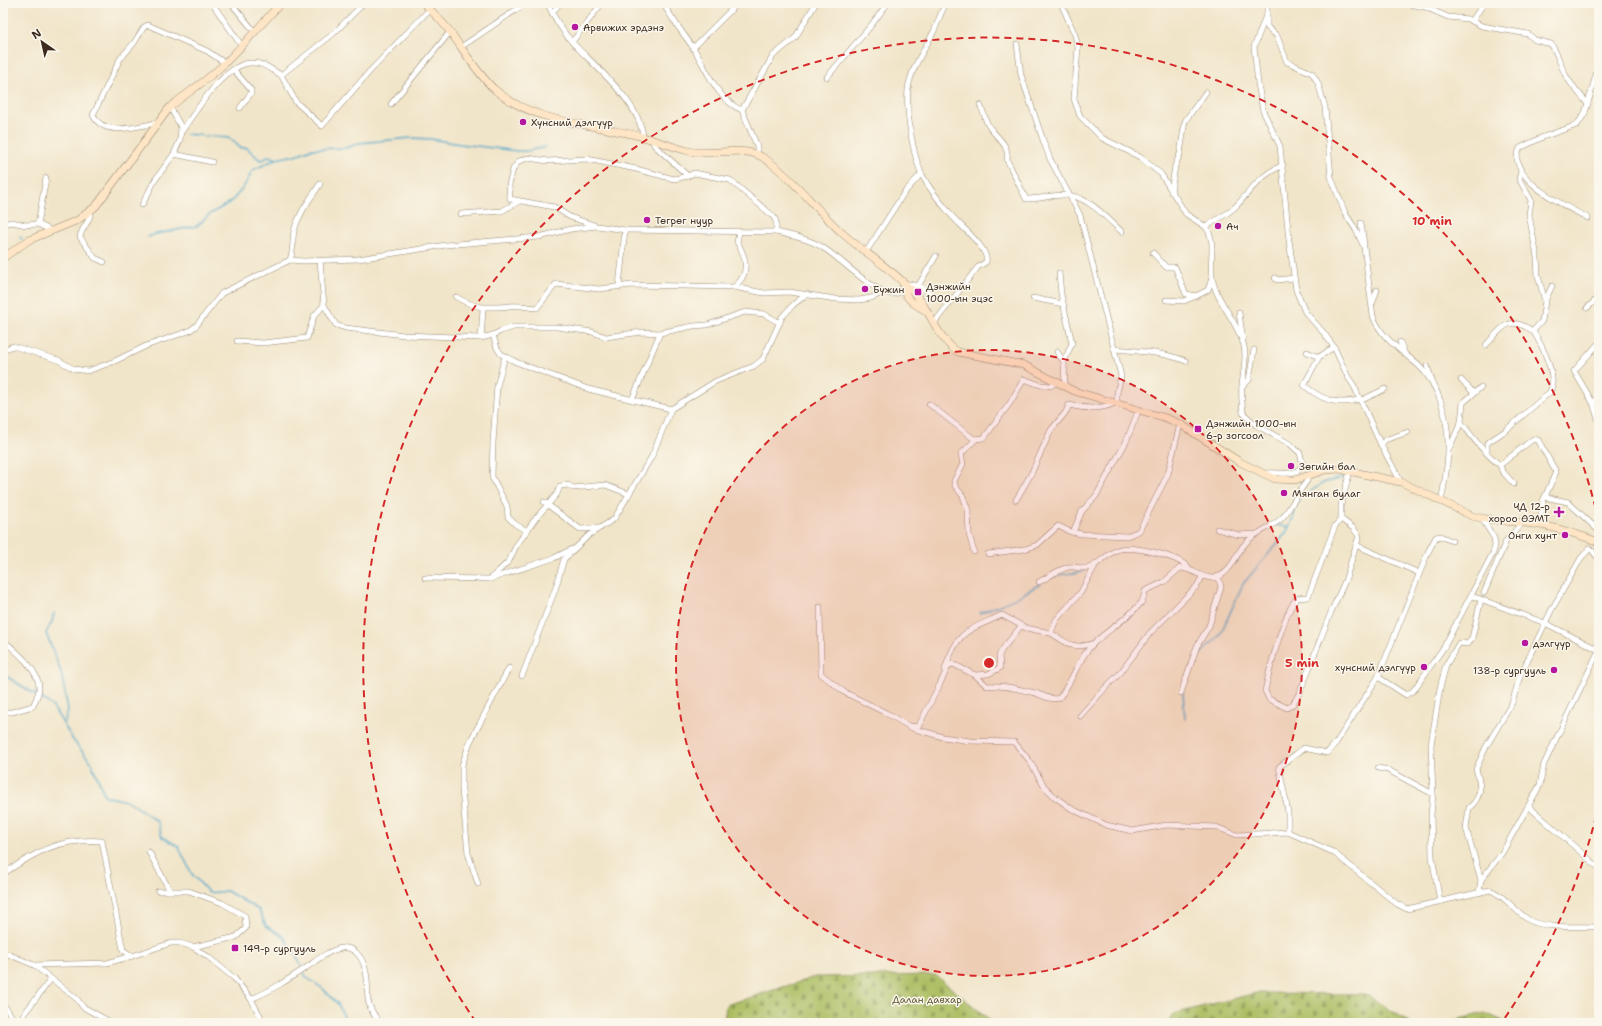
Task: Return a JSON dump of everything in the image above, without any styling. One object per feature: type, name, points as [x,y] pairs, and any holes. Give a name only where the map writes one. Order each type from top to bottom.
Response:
[{"type":"street","points":[[212,3],[242,45]]},
{"type":"street","points":[[231,3],[254,31]]},
{"type":"street","points":[[3,258],[29,240],[50,230],[78,220],[91,210],[170,107],[212,75],[225,63],[282,3]]},
{"type":"street","points":[[281,75],[333,34],[364,3]]},
{"type":"street","points":[[424,3],[450,32],[492,87],[514,103],[544,116],[643,136],[688,151],[704,153],[746,152],[758,155],[773,165],[843,234],[916,295],[945,341],[958,352],[1024,365],[1085,395],[1117,402],[1180,424],[1221,451],[1266,475],[1286,480],[1294,480],[1325,470],[1338,469],[1401,482],[1441,502],[1482,519],[1523,522],[1566,530],[1598,542]]},
{"type":"street","points":[[461,47],[526,3]]},
{"type":"street","points":[[552,13],[560,3]]},
{"type":"street","points":[[572,42],[602,3]]},
{"type":"street","points":[[663,3],[693,48],[709,77],[727,100],[734,107],[742,110],[758,146],[758,155]]},
{"type":"street","points":[[693,48],[738,3]]},
{"type":"street","points":[[742,110],[773,56],[795,38],[816,3]]},
{"type":"street","points":[[827,76],[870,28],[888,3]]},
{"type":"street","points":[[934,323],[978,267],[986,262],[987,258],[986,253],[950,215],[921,174],[910,126],[908,89],[920,56],[946,3]]},
{"type":"street","points":[[1061,3],[1078,47],[1074,99],[1080,116],[1102,138],[1140,157],[1161,174],[1186,214],[1206,227],[1211,234],[1214,248],[1211,260],[1212,278],[1220,298],[1237,329],[1244,346]]},
{"type":"street","points":[[1267,3],[1267,27],[1278,36],[1287,62],[1312,73],[1318,83],[1325,107],[1331,177],[1345,213],[1356,230],[1364,247]]},
{"type":"street","points":[[1404,3],[1425,7],[1448,17],[1472,21],[1482,26],[1528,34],[1535,40],[1551,44],[1559,56],[1565,75],[1574,89],[1588,104]]},
{"type":"street","points":[[1472,21],[1484,3]]},
{"type":"street","points":[[1595,3],[1599,5]]},
{"type":"street","points":[[547,4],[560,28],[635,110],[642,125],[643,136]]},
{"type":"street","points":[[142,205],[154,180],[178,148],[182,131],[219,82],[234,70],[244,64],[255,63],[262,64],[281,75],[296,102],[322,126],[370,71],[430,9]]},
{"type":"street","points":[[1267,13],[1254,47],[1263,111],[1280,146],[1294,278],[1304,312],[1323,332],[1334,347],[1381,445],[1401,482]]},
{"type":"street","points":[[157,123],[109,129],[98,124],[93,115],[120,59],[134,43],[144,26],[148,25],[207,51],[225,63]]},
{"type":"street","points":[[391,104],[450,32]]},
{"type":"street","points":[[1017,44],[1021,75],[1050,159],[1080,215],[1121,376],[1117,393],[1117,402]]},
{"type":"street","points":[[1545,301],[1529,215],[1531,200],[1520,179],[1521,171],[1517,158],[1520,148],[1543,137],[1577,125],[1585,113],[1599,65]]},
{"type":"street","points":[[234,70],[251,90],[251,93],[240,108]]},
{"type":"street","points":[[212,75],[219,82]]},
{"type":"street","points":[[1172,192],[1175,166],[1180,154],[1185,121],[1206,92]]},
{"type":"street","points":[[980,105],[988,124],[1005,145],[1008,154],[1007,160],[1026,199],[1070,196],[1082,200],[1107,218],[1122,232]]},
{"type":"street","points":[[170,107],[182,131]]},
{"type":"street","points":[[653,140],[654,145],[688,176]]},
{"type":"street","points":[[174,154],[212,162]]},
{"type":"street","points":[[776,232],[776,221],[773,216],[730,180],[694,173],[674,179],[636,169],[587,159],[548,162],[528,158],[519,161],[513,169],[509,185],[510,198],[518,202],[554,207],[570,217],[597,226],[625,230],[776,232],[800,238],[825,248],[865,280],[884,292],[892,294],[903,291]]},
{"type":"street","points":[[1206,227],[1236,206],[1257,181],[1270,170],[1283,165]]},
{"type":"street","points":[[1521,171],[1547,196],[1588,218]]},
{"type":"street","points":[[866,252],[904,194],[921,174]]},
{"type":"street","points":[[38,224],[46,178]]},
{"type":"street","points":[[290,260],[294,248],[294,233],[300,215],[320,184]]},
{"type":"street","points":[[461,214],[502,211],[518,202]]},
{"type":"street","points":[[91,210],[90,219],[80,237],[95,258],[104,262]]},
{"type":"street","points":[[3,224],[12,222],[26,225],[38,224],[50,230]]},
{"type":"street","points":[[1361,223],[1372,307],[1376,323],[1386,338],[1419,366],[1431,380],[1433,390]]},
{"type":"street","points":[[3,350],[13,346],[58,360],[74,369],[88,371],[115,361],[146,346],[189,331],[196,326],[222,293],[290,260],[320,261],[358,259],[446,245],[539,237],[570,229],[597,226]]},
{"type":"street","points":[[619,286],[625,230]]},
{"type":"street","points":[[734,288],[744,278],[746,258],[737,242],[739,232]]},
{"type":"street","points":[[1152,253],[1166,267],[1175,267],[1186,294],[1196,296]]},
{"type":"street","points":[[918,286],[936,256]]},
{"type":"street","points":[[320,261],[324,305],[336,325],[345,328],[404,335],[481,338],[514,328],[557,327],[592,332],[606,337],[642,332],[660,333],[693,326],[707,325],[745,312],[764,314],[780,323]]},
{"type":"street","points":[[1060,272],[1063,304],[1072,343],[1064,362],[1065,386]]},
{"type":"street","points":[[1166,300],[1184,301],[1196,296],[1208,290],[1212,278]]},
{"type":"street","points":[[1275,278],[1277,280],[1294,278]]},
{"type":"street","points":[[903,283],[918,286],[949,305]]},
{"type":"street","points":[[903,283],[903,291],[914,305],[925,310]]},
{"type":"street","points":[[456,297],[471,306],[483,308],[510,306],[537,308],[556,284],[599,289],[619,286],[734,288],[764,293],[789,292],[859,300],[871,298],[884,292]]},
{"type":"street","points":[[1533,331],[1542,321],[1545,301],[1552,286]]},
{"type":"street","points":[[1372,307],[1377,290]]},
{"type":"street","points":[[522,676],[555,590],[564,559],[576,547],[614,519],[652,456],[671,409],[716,381],[754,366],[763,359],[780,323],[794,304],[807,294]]},
{"type":"street","points":[[1587,308],[1599,297]]},
{"type":"street","points":[[1033,298],[1063,304]]},
{"type":"street","points":[[237,341],[263,343],[307,338],[314,316],[324,305]]},
{"type":"street","points":[[481,338],[483,308]]},
{"type":"street","points":[[1239,313],[1245,361],[1242,387],[1243,413],[1256,425],[1290,444],[1300,453],[1303,466],[1299,470],[1288,474],[1274,472],[1266,473],[1266,475]]},
{"type":"street","points":[[1486,344],[1502,327],[1512,324],[1520,323],[1533,331],[1539,341],[1551,373],[1553,387],[1550,392],[1524,416],[1488,443],[1487,452]]},
{"type":"street","points":[[632,400],[660,333]]},
{"type":"street","points":[[493,335],[497,348],[505,356],[588,389],[671,409]]},
{"type":"street","points":[[1400,342],[1406,355]]},
{"type":"street","points":[[1599,343],[1574,371],[1593,403],[1599,422]]},
{"type":"street","points":[[1334,347],[1319,357],[1304,385],[1315,395],[1330,401],[1352,402],[1360,401],[1385,389]]},
{"type":"street","points":[[1114,348],[1158,354],[1186,361]]},
{"type":"street","points":[[1242,387],[1249,380],[1254,350]]},
{"type":"street","points":[[1057,352],[1064,362]]},
{"type":"street","points":[[1307,352],[1319,357]]},
{"type":"street","points":[[505,356],[497,386],[492,442],[492,477],[507,506],[508,518],[527,531]]},
{"type":"street","points":[[1428,366],[1433,390],[1441,407],[1447,432],[1448,450],[1441,502]]},
{"type":"street","points":[[929,404],[963,432],[976,439],[984,438],[1010,403],[1024,379],[1040,385],[1050,386],[1057,381]]},
{"type":"street","points":[[1461,380],[1474,393]]},
{"type":"street","points":[[1448,450],[1461,422],[1463,403],[1481,387]]},
{"type":"street","points":[[1593,403],[1599,397]]},
{"type":"street","points":[[1016,500],[1031,474],[1051,430],[1066,412],[1069,405],[1083,408],[1100,408],[1117,402]]},
{"type":"street","points":[[1073,532],[1082,511],[1096,496],[1126,442],[1139,409]]},
{"type":"street","points":[[1461,422],[1476,444],[1483,447],[1500,465],[1502,471],[1514,484]]},
{"type":"street","points":[[988,554],[1025,549],[1037,545],[1058,526],[1073,532],[1127,536],[1139,531],[1168,474],[1180,424]]},
{"type":"street","points":[[1381,445],[1385,440],[1408,432]]},
{"type":"street","points":[[1500,465],[1532,439],[1536,438],[1556,472],[1545,497],[1540,525]]},
{"type":"street","points":[[974,552],[969,534],[968,510],[963,496],[954,481],[963,464],[961,454],[976,439]]},
{"type":"street","points":[[1341,519],[1353,528],[1359,536],[1345,581],[1331,612],[1300,692],[1293,704],[1287,708],[1269,699],[1265,691],[1270,670],[1291,608],[1297,598],[1308,596],[1335,526],[1341,519],[1341,505],[1350,472]]},
{"type":"street","points":[[1039,582],[1070,566],[1089,568],[1117,550],[1128,547],[1134,550],[1159,552],[1182,562],[1188,566],[1189,569],[1202,577],[1218,576],[1233,564],[1242,546],[1254,534],[1282,518],[1307,481],[1307,476]]},
{"type":"street","points":[[490,579],[509,561],[546,503],[557,494],[560,486],[568,485],[573,488],[605,485],[629,494]]},
{"type":"street","points":[[1545,497],[1568,502],[1599,531]]},
{"type":"street","points":[[546,503],[580,529],[601,528]]},
{"type":"street","points":[[1378,677],[1406,695],[1413,691],[1444,647],[1464,607],[1472,596],[1495,546],[1494,538],[1482,519]]},
{"type":"street","points":[[1484,593],[1506,541],[1523,522]]},
{"type":"street","points":[[1217,529],[1239,535],[1254,534]]},
{"type":"street","points":[[1288,832],[1288,812],[1279,766],[1304,748],[1328,753],[1336,743],[1378,677],[1419,573],[1436,537],[1440,536],[1452,541]]},
{"type":"street","points":[[1479,893],[1481,880],[1466,828],[1469,808],[1476,802],[1481,785],[1476,769],[1486,747],[1512,703],[1520,676],[1545,623],[1581,558],[1598,542]]},
{"type":"street","points":[[1356,545],[1419,573]]},
{"type":"street","points":[[425,578],[490,579],[554,558],[576,547]]},
{"type":"street","points":[[1590,548],[1599,559]]},
{"type":"street","points":[[1051,633],[1056,620],[1081,592],[1097,563]]},
{"type":"street","points":[[906,725],[915,727],[919,725],[947,669],[953,664],[974,675],[987,686],[1000,686],[1037,693],[1051,699],[1057,699],[1070,684],[1074,671],[1094,643],[1142,602],[1145,591],[1164,582],[1180,568],[1189,569]]},
{"type":"street","points":[[1180,693],[1197,646],[1209,626],[1220,587],[1218,576]]},
{"type":"street","points":[[1080,716],[1121,672],[1150,633],[1197,586],[1202,577]]},
{"type":"street","points":[[1472,596],[1545,623],[1599,650],[1544,764],[1540,786],[1502,853],[1481,880]]},
{"type":"street","points":[[1440,902],[1432,856],[1431,814],[1433,794],[1431,745],[1440,688],[1446,665],[1459,643],[1468,644],[1472,638],[1481,600]]},
{"type":"street","points":[[820,607],[821,674],[844,692],[912,728],[970,741],[1014,742],[1028,760],[1044,786],[1055,797],[1072,809],[1106,825],[1132,832],[1167,825],[1216,827],[1237,835],[1288,832],[1333,852],[1397,904],[1407,909],[1490,890],[1499,893],[1530,920],[1547,925],[1599,927]]},
{"type":"street","points":[[938,688],[948,658],[956,643],[967,631],[1002,615],[1021,626],[1051,633],[1068,643],[1081,648],[1094,643]]},
{"type":"street","points":[[974,675],[992,673],[1000,668],[999,656],[1001,651],[1021,626]]},
{"type":"street","points":[[3,640],[36,676],[39,689],[33,706],[3,712]]},
{"type":"street","points":[[478,884],[468,853],[462,790],[462,765],[470,742],[509,668]]},
{"type":"street","points":[[1378,768],[1388,770],[1433,794]]},
{"type":"street","points":[[1528,806],[1599,868]]},
{"type":"street","points":[[3,874],[33,854],[70,841],[102,841],[123,950],[132,956]]},
{"type":"street","points":[[149,852],[170,891]]},
{"type":"street","points":[[158,891],[189,891],[222,904],[245,916],[246,928],[236,937],[193,947]]},
{"type":"street","points":[[34,965],[107,963],[171,943],[180,943],[193,947],[207,956],[234,978],[251,999],[264,1023]]},
{"type":"street","points":[[251,999],[266,993],[308,966],[342,948],[355,951],[359,956],[366,970],[367,1002],[380,1023]]},
{"type":"street","points":[[3,951],[34,965],[77,999],[83,1007],[112,1023]]},
{"type":"street","points":[[3,1004],[17,1023],[51,979]]},
{"type":"green space","name":"Далан давхар","points":[[935,975],[994,1023],[724,1023],[726,1005],[815,977]]},
{"type":"green space","points":[[1256,993],[1365,994],[1411,1023],[1167,1023],[1173,1014]]},
{"type":"green space","points":[[1485,1013],[1508,1023],[1442,1023]]},
{"type":"waterway","points":[[186,134],[228,138],[234,141],[240,148],[247,148],[260,160],[265,159],[268,156],[275,158]]},
{"type":"waterway","points":[[148,237],[197,226],[210,214],[231,202],[243,188],[253,170],[276,159],[296,155],[311,149],[346,148],[359,143],[411,138],[431,139],[518,151],[528,151],[545,147]]},
{"type":"waterway","points":[[19,236],[22,239]]},
{"type":"waterway","points":[[1195,659],[1220,635],[1243,584],[1286,533],[1294,516],[1296,502],[1299,502],[1299,499],[1323,483],[1345,477]]},
{"type":"waterway","points":[[1276,525],[1288,527]]},
{"type":"waterway","points":[[1236,562],[1243,550]]},
{"type":"waterway","points":[[1220,573],[1226,568]]},
{"type":"waterway","points":[[1052,577],[1060,574],[1086,570]]},
{"type":"waterway","points":[[980,613],[1014,599],[1040,584]]},
{"type":"waterway","points":[[54,613],[52,622],[46,633],[61,672],[68,710],[64,725],[73,740],[91,762],[105,796],[130,802],[158,822],[162,837],[178,846],[192,874],[209,893],[227,891],[259,910],[266,926],[283,936],[299,960],[306,977],[322,988],[338,1004],[347,1023]]},
{"type":"waterway","points":[[3,674],[53,707],[64,725]]},
{"type":"waterway","points":[[1183,693],[1185,719]]},
{"type":"place","name":"Арвижих эрдэнэ","points":[[575,27]]},
{"type":"place","name":"Хүнсний дэлгүүр","points":[[523,122]]},
{"type":"place","name":"Төгрөг нуур","points":[[647,220]]},
{"type":"place","name":"Ач","points":[[1218,226]]},
{"type":"place","name":"Бүжин","points":[[865,289]]},
{"type":"place","name":"Дэнжийн 1000-ын эцэс","points":[[918,292]]},
{"type":"place","name":"Дэнжийн 1000-ын 6-р зогсоол","points":[[1198,429]]},
{"type":"place","name":"Зөгийн бал","points":[[1291,466]]},
{"type":"place","name":"Мянган булаг","points":[[1284,493]]},
{"type":"place","name":"ЧД 12-р хороо ӨЭМТ","points":[[1559,512]]},
{"type":"place","name":"Онги хунт","points":[[1565,535]]},
{"type":"place","name":"дэлгүүр","points":[[1525,643]]},
{"type":"place","name":"хүнсний дэлгүүр","points":[[1424,667]]},
{"type":"place","name":"138-р сургууль","points":[[1554,670]]},
{"type":"place","name":"149-р сургууль","points":[[235,948]]}]
